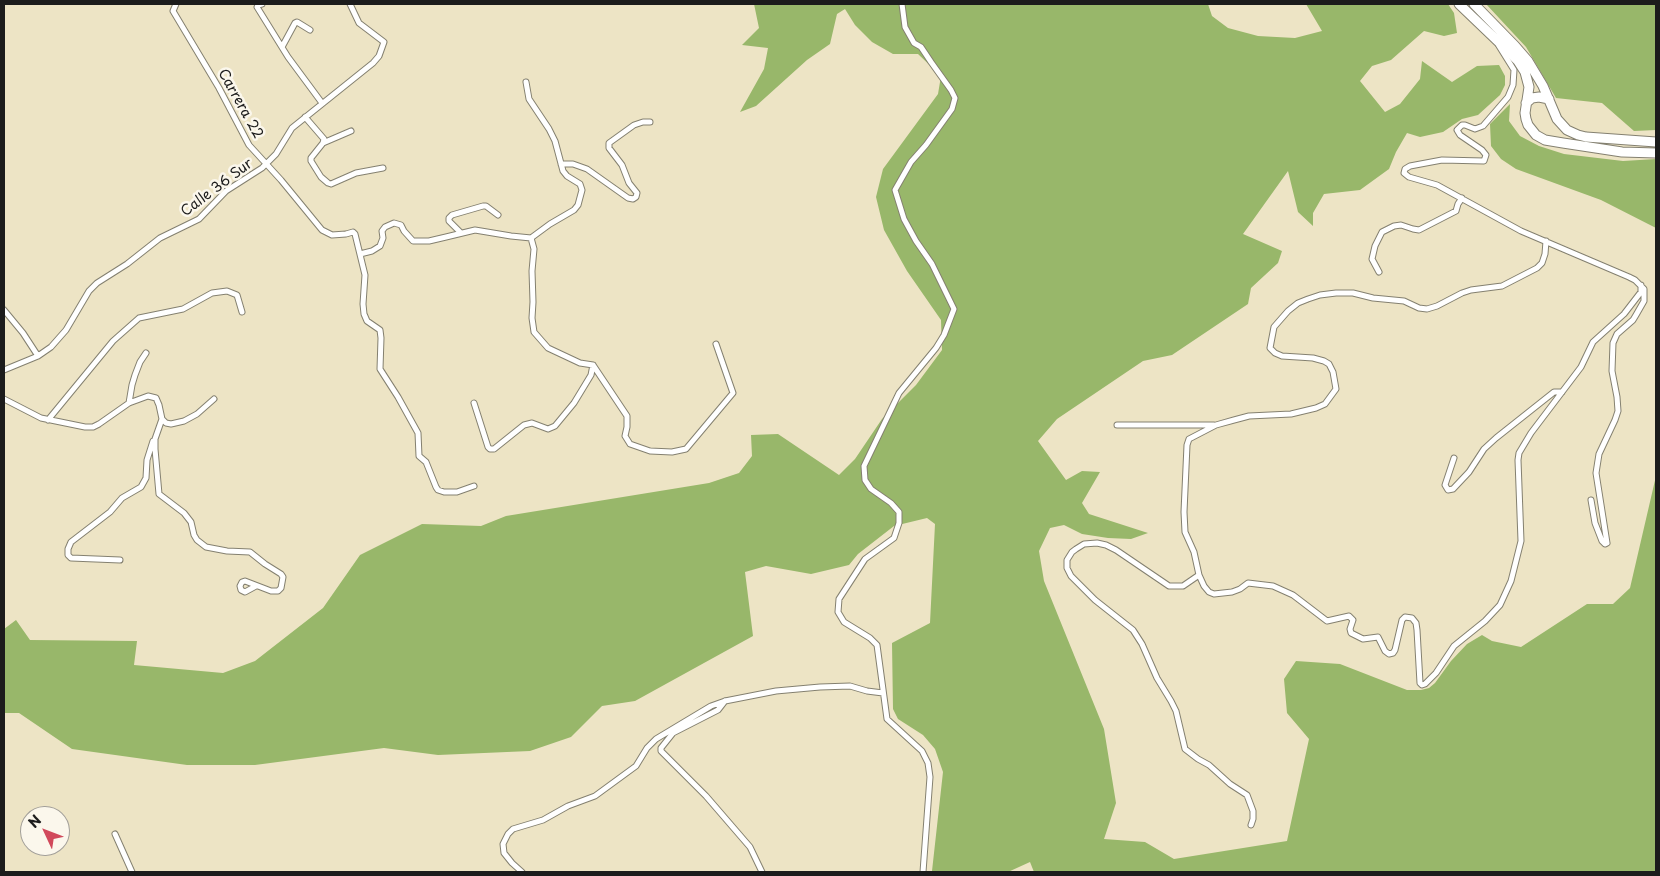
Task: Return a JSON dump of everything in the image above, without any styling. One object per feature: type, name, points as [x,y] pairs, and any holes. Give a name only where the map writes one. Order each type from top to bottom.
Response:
[{"type":"main road","points":[[1459,4],[1492,34],[1518,61],[1525,72],[1528,87],[1525,114],[1528,125],[1536,135],[1550,141],[1622,152],[1656,153]]},
{"type":"main road","points":[[1474,4],[1516,46],[1528,61],[1539,78],[1560,124],[1571,133],[1586,137],[1656,142]]},
{"type":"main road","points":[[1526,103],[1532,98],[1540,96],[1549,99]]},
{"type":"main road","points":[[1550,141],[1558,134],[1560,124]]},
{"type":"street","name":"Carrera 22","points":[[176,4],[173,11],[223,96],[249,145],[322,230],[332,235],[353,232],[356,234],[360,254]]},
{"type":"street","points":[[262,4],[257,7],[282,47],[322,103]]},
{"type":"street","name":"Calle 36 Sur","points":[[4,370],[38,356],[51,347],[66,330],[83,298],[93,287],[127,264],[160,238],[200,219],[226,192],[266,165],[276,154],[292,128],[373,63],[379,56],[384,42],[360,23],[350,4]]},
{"type":"street","points":[[902,4],[905,27],[914,43],[920,47],[952,90],[954,98],[952,109],[911,162],[895,190],[904,219],[932,264],[954,309],[944,336],[899,393],[864,466],[865,480],[871,489],[891,503],[899,512],[899,522],[894,538],[865,558],[839,599],[838,612],[844,622],[870,638],[877,645],[887,719],[922,751],[928,763],[930,777],[923,872]]},
{"type":"street","points":[[282,47],[294,23],[297,22],[310,30]]},
{"type":"street","points":[[1492,34],[1514,70],[1514,85],[1508,97],[1483,126],[1475,129],[1462,125],[1457,130],[1460,135],[1482,150],[1486,155],[1484,161],[1442,160],[1410,166],[1404,173],[1409,177],[1437,185],[1521,231],[1628,277],[1644,289],[1644,301],[1633,320],[1617,334],[1613,343],[1612,371],[1618,411],[1600,454],[1596,473],[1608,543],[1606,544],[1602,541],[1594,523],[1591,500]]},
{"type":"street","points":[[474,486],[457,492],[438,490],[426,462],[419,456],[418,432],[380,369],[380,330],[367,321],[364,314],[362,304],[365,275],[360,254],[372,251],[380,246],[383,238],[382,231],[385,227],[394,223],[401,225],[414,241],[429,240],[475,230],[531,238],[574,210],[578,205],[582,192],[581,186],[564,174],[555,141],[529,99],[526,82]]},
{"type":"street","points":[[305,117],[323,137],[323,143]]},
{"type":"street","points":[[560,164],[573,164],[588,169],[628,198],[633,199],[637,193],[629,183],[622,165],[609,148],[608,143],[634,125],[650,122]]},
{"type":"street","points":[[351,130],[323,143],[311,158],[321,177],[331,184],[356,173],[383,168]]},
{"type":"street","points":[[1379,272],[1372,259],[1375,246],[1382,232],[1401,225],[1418,230],[1456,211],[1462,198]]},
{"type":"street","points":[[462,233],[449,221],[452,215],[483,206],[486,206],[498,215]]},
{"type":"street","points":[[531,238],[534,250],[532,279],[534,332],[548,348],[580,363],[593,365],[626,416],[627,427],[625,436],[630,444],[650,451],[672,452],[686,449],[734,392],[716,344]]},
{"type":"street","points":[[1546,241],[1545,254],[1542,263],[1537,268],[1502,286],[1471,290],[1427,309],[1419,308],[1404,301],[1345,293],[1320,294],[1298,303],[1288,311],[1274,328],[1270,348],[1282,356],[1313,358],[1324,361],[1333,372],[1336,389],[1325,404],[1304,412],[1249,416],[1216,425],[1189,439],[1187,445],[1184,512],[1185,532],[1194,552],[1199,575],[1209,592],[1214,594],[1240,589],[1248,583],[1273,586],[1288,592],[1327,621],[1350,616],[1353,620],[1350,633],[1363,639],[1378,636],[1385,651],[1389,654],[1395,650],[1402,620],[1404,617],[1412,618],[1418,630],[1420,683],[1422,685],[1426,684],[1436,673],[1454,646],[1492,615],[1506,592],[1514,569],[1520,541],[1519,453],[1531,433],[1581,367],[1593,342],[1624,314],[1641,292],[1641,285]]},
{"type":"street","points":[[48,420],[113,341],[139,318],[183,309],[212,293],[227,290],[237,295],[242,312]]},
{"type":"street","points":[[4,310],[23,333],[38,356]]},
{"type":"street","points":[[129,403],[135,375],[146,353]]},
{"type":"street","points":[[474,403],[488,447],[494,449],[524,425],[532,423],[548,429],[555,426],[574,403],[591,375],[593,365]]},
{"type":"street","points":[[1454,458],[1444,484],[1448,490],[1454,490],[1484,450],[1496,438],[1554,392],[1562,392]]},
{"type":"street","points":[[4,400],[41,418],[93,427],[129,403],[142,397],[153,396],[158,401],[162,419],[152,443],[147,460],[146,478],[141,487],[122,498],[110,512],[71,542],[68,549],[68,555],[71,558],[120,560]]},
{"type":"street","points":[[162,419],[166,423],[171,424],[184,421],[197,414],[214,399]]},
{"type":"street","points":[[1117,425],[1216,425]]},
{"type":"street","points":[[155,438],[159,494],[184,513],[191,522],[197,540],[210,549],[250,552],[283,577],[281,588],[278,591],[271,591],[256,586]]},
{"type":"street","points":[[1199,575],[1183,586],[1170,586],[1116,550],[1097,543],[1084,544],[1072,552],[1067,560],[1067,568],[1071,576],[1095,600],[1133,630],[1142,644],[1157,678],[1174,706],[1185,749],[1247,795],[1253,811],[1251,825]]},
{"type":"street","points":[[522,872],[504,853],[503,844],[513,829],[543,820],[568,806],[595,796],[636,766],[647,748],[656,738],[711,706],[725,701],[776,691],[820,687],[850,686],[883,693]]},
{"type":"street","points":[[725,701],[718,710],[673,733],[661,748],[661,751],[706,796],[750,847],[762,872]]},
{"type":"street","points":[[115,834],[132,872]]},
{"type":"green space","points":[[754,4],[1208,4],[1212,16],[1228,28],[1258,36],[1295,38],[1322,31],[1306,4],[1448,4],[1454,13],[1457,33],[1444,36],[1424,31],[1391,60],[1372,66],[1360,81],[1385,112],[1400,104],[1420,79],[1422,61],[1452,82],[1477,66],[1499,65],[1505,76],[1505,85],[1500,95],[1478,115],[1462,119],[1443,132],[1420,137],[1407,133],[1389,169],[1360,190],[1324,194],[1313,213],[1313,226],[1298,212],[1288,171],[1243,234],[1282,251],[1278,263],[1251,288],[1248,304],[1172,355],[1143,361],[1057,419],[1038,441],[1066,480],[1082,471],[1100,472],[1082,503],[1089,514],[1148,533],[1131,539],[1108,538],[1082,534],[1064,525],[1050,528],[1039,551],[1044,581],[1104,729],[1116,803],[1104,839],[1145,842],[1174,859],[1287,841],[1309,739],[1287,713],[1284,679],[1296,661],[1340,664],[1407,690],[1421,690],[1429,688],[1435,683],[1451,661],[1467,644],[1482,635],[1492,641],[1521,647],[1587,604],[1613,604],[1630,588],[1656,476],[1656,872],[1034,872],[1030,862],[1008,872],[932,871],[943,772],[935,749],[923,735],[898,719],[893,709],[892,643],[930,623],[935,524],[927,518],[894,526],[858,554],[849,565],[811,574],[766,566],[745,572],[753,636],[635,701],[602,706],[571,737],[530,751],[438,755],[384,748],[255,765],[187,765],[72,749],[19,713],[4,713],[4,629],[16,620],[30,640],[137,641],[134,665],[223,673],[255,661],[323,608],[360,555],[422,524],[481,526],[506,516],[709,483],[739,473],[752,456],[751,435],[778,434],[839,475],[855,459],[882,419],[916,385],[942,350],[941,320],[907,271],[884,230],[876,197],[883,169],[938,94],[941,76],[918,54],[893,54],[872,42],[855,25],[845,9],[837,14],[830,44],[807,60],[756,106],[740,112],[764,69],[768,48],[742,45],[759,28]]},
{"type":"green space","points":[[1486,4],[1656,4],[1656,130],[1634,131],[1602,103],[1556,98],[1526,47]]},
{"type":"green space","points":[[1510,104],[1509,121],[1520,136],[1539,146],[1564,154],[1623,161],[1656,159],[1656,228],[1601,200],[1516,169],[1501,159],[1491,146],[1490,124]]}]
